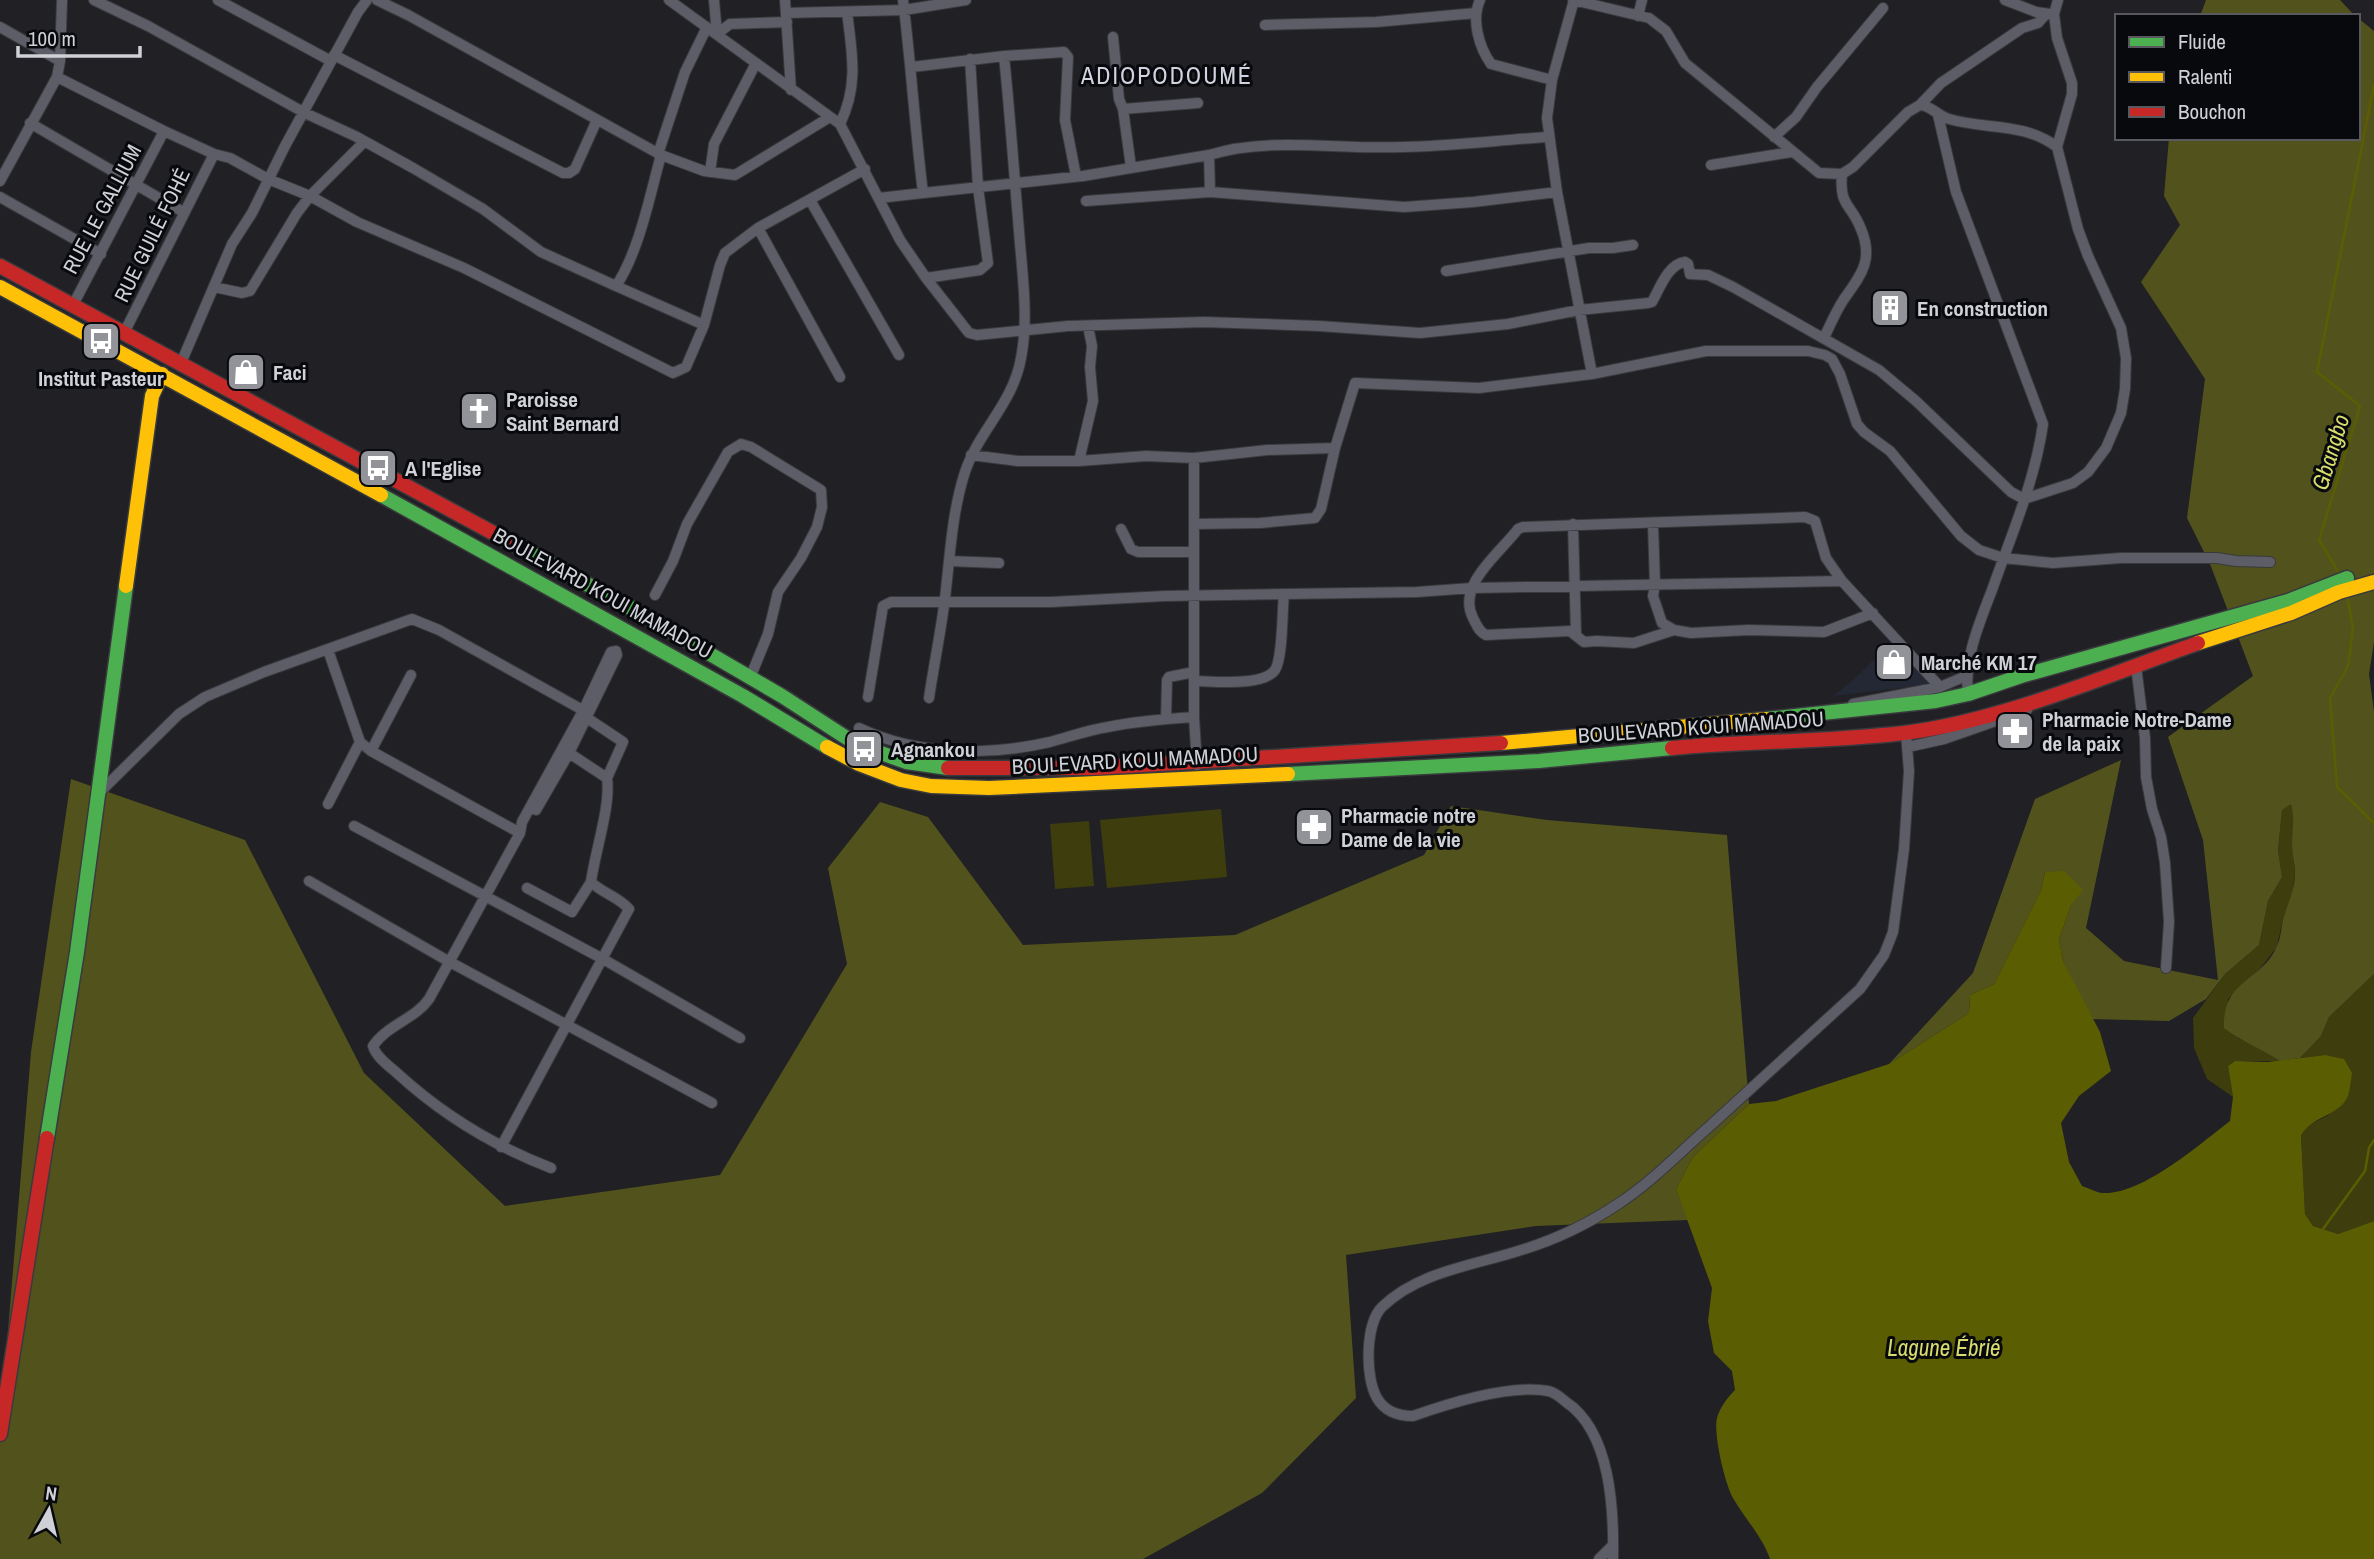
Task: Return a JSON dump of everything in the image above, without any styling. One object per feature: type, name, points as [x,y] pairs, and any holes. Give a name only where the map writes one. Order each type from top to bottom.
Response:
[{"type":"main road","name":"BOULEVARD KOUI MAMADOU","points":[[0,266],[639,612],[782,696],[856,744],[906,762],[937,768],[1095,768],[1535,741],[1780,718],[1938,694],[1968,694],[2021,676],[2363,581],[2374,571]]},
{"type":"main road","name":"BOULEVARD KOUI MAMADOU","points":[[0,287],[335,469],[743,696],[816,741],[859,764],[901,780],[931,786],[978,788],[1198,779],[1539,761],[1706,744],[1856,738],[1907,740],[1939,727],[1977,719],[2074,688],[2241,628],[2291,613],[2337,587]]},
{"type":"main road","points":[[0,1434],[77,952],[152,396],[162,374]]},
{"type":"main road","points":[[335,469],[345,452]]},
{"type":"main road","points":[[1938,694],[1939,727]]},
{"type":"street","points":[[0,181],[4,164],[57,76],[62,0]]},
{"type":"street","points":[[94,0],[157,31],[304,113],[355,136],[413,168],[483,209],[541,252],[704,325]]},
{"type":"street","points":[[218,0],[563,173],[575,169],[597,120]]},
{"type":"street","points":[[181,363],[232,243],[252,213],[333,58],[367,0]]},
{"type":"street","points":[[377,0],[660,155],[710,172],[735,175],[830,117]]},
{"type":"street","points":[[669,0],[840,124],[900,240],[969,333],[977,335],[1088,326],[1204,322],[1420,333],[1508,324],[1579,310],[1653,302],[1671,270],[1677,264],[1685,262],[1690,274],[1708,275],[1733,287],[1879,370],[1916,401],[2011,492],[2024,499],[2073,483],[2088,472],[2106,449],[2121,413],[2125,389],[2126,358],[2121,328],[2078,229],[2057,147],[2072,94],[2072,83],[2050,14]]},
{"type":"street","points":[[714,0],[717,34]]},
{"type":"street","points":[[785,0],[791,90]]},
{"type":"street","points":[[717,34],[730,24],[966,0]]},
{"type":"street","points":[[1480,0],[1475,23],[1482,49],[1491,64],[1497,68],[1552,80]]},
{"type":"street","points":[[1592,374],[1557,192],[1547,118],[1552,80],[1573,0],[1658,23],[1666,31],[1685,63],[1792,152],[1819,173],[1842,174],[1853,167],[1908,112],[1920,106],[1941,83],[2022,28],[2038,23],[2050,14],[2058,0]]},
{"type":"street","points":[[1638,16],[1642,0]]},
{"type":"street","points":[[2005,0],[2050,14]]},
{"type":"street","points":[[903,5],[912,67],[914,115],[923,193]]},
{"type":"street","points":[[1774,137],[1796,117],[1817,87],[1883,8]]},
{"type":"street","points":[[840,124],[849,106],[852,88],[853,62],[847,12]]},
{"type":"street","points":[[1265,25],[1376,22],[1476,13]]},
{"type":"street","points":[[0,27],[60,61]]},
{"type":"street","points":[[616,286],[632,253],[685,72],[707,27]]},
{"type":"street","points":[[1113,37],[1119,99],[1123,109],[1131,167]]},
{"type":"street","points":[[912,67],[1058,51],[1066,54],[1065,120],[1076,176]]},
{"type":"street","points":[[929,698],[945,602],[953,522],[971,455],[1006,401],[1015,382],[1024,332],[1004,56]]},
{"type":"street","points":[[926,278],[980,270],[986,266],[989,258],[978,187],[970,59]]},
{"type":"street","points":[[710,172],[714,144],[756,63]]},
{"type":"street","points":[[57,76],[164,131],[214,154],[230,158],[268,179],[310,196],[356,222],[464,268],[673,373],[686,368],[704,325],[725,253],[758,228],[865,169]]},
{"type":"street","points":[[1123,109],[1198,103]]},
{"type":"street","points":[[1920,106],[1931,108],[1938,115],[1959,122],[2026,130],[2043,136],[2057,147]]},
{"type":"street","points":[[1938,115],[1956,192],[2043,425],[2038,455],[2024,499],[1973,643],[1966,676],[1968,694]]},
{"type":"street","points":[[30,123],[183,212]]},
{"type":"street","name":"RUE LE GALLIUM","points":[[73,305],[164,131]]},
{"type":"street","points":[[879,198],[1076,176],[1209,155],[1229,149],[1302,145],[1402,148],[1548,137]]},
{"type":"street","points":[[214,287],[242,293],[250,291],[310,196],[364,142]]},
{"type":"street","points":[[1711,165],[1792,152]]},
{"type":"street","name":"RUE GUILÉ FOHÉ","points":[[124,333],[214,154]]},
{"type":"street","points":[[1209,155],[1210,192]]},
{"type":"street","points":[[1824,338],[1844,298],[1863,273],[1866,261],[1861,228],[1845,206],[1840,193],[1842,174]]},
{"type":"street","points":[[1086,201],[1210,192],[1404,207],[1557,192]]},
{"type":"street","points":[[0,197],[101,254]]},
{"type":"street","points":[[810,200],[899,355]]},
{"type":"street","points":[[758,228],[840,377]]},
{"type":"street","points":[[1446,271],[1589,248],[1633,245]]},
{"type":"street","points":[[1079,461],[1093,401],[1090,367],[1092,346],[1088,326]]},
{"type":"street","points":[[1194,524],[1260,523],[1315,518],[1321,509],[1335,448],[1355,383],[1465,389],[1592,374],[1706,351],[1808,351],[1832,359],[1857,424],[1891,451],[1961,537],[1979,550],[2003,558],[2053,564],[2121,558],[2217,558],[2270,562]]},
{"type":"street","points":[[655,595],[673,561],[687,524],[734,446],[741,443],[751,447],[821,490],[822,506],[817,527],[801,558],[778,592],[768,634],[750,678]]},
{"type":"street","points":[[971,455],[1018,461],[1079,461],[1146,456],[1194,458],[1267,450],[1335,448]]},
{"type":"street","points":[[1194,458],[1194,717],[1198,779]]},
{"type":"street","points":[[1576,634],[1570,631],[1486,635],[1481,632],[1468,608],[1472,588],[1518,529],[1573,524],[1653,524],[1805,517],[1815,521],[1826,558],[1842,582],[1873,613],[1938,694],[1966,676]]},
{"type":"street","points":[[1573,524],[1576,634],[1579,640],[1584,642],[1634,643],[1674,631],[1824,632],[1873,613]]},
{"type":"street","points":[[1653,524],[1653,596],[1662,623],[1674,631]]},
{"type":"street","points":[[1121,529],[1131,549],[1138,552],[1194,552]]},
{"type":"street","points":[[950,561],[999,563]]},
{"type":"street","points":[[868,697],[885,603],[1051,602],[1418,592],[1472,588],[1842,582]]},
{"type":"street","points":[[1166,719],[1169,677],[1194,676],[1250,681],[1268,677],[1276,669],[1280,652],[1284,594]]},
{"type":"street","points":[[98,794],[179,714],[205,697],[264,672],[412,619],[439,630],[586,714],[623,742],[607,778],[608,790],[591,882],[572,912],[527,888]]},
{"type":"street","points":[[328,650],[360,743],[520,833]]},
{"type":"street","points":[[520,833],[522,822],[586,714],[617,655],[616,651],[611,652],[586,714],[569,753],[520,833],[425,1004],[375,1042],[373,1050],[421,1095],[473,1131],[501,1147],[551,1168]]},
{"type":"street","points":[[2136,666],[2145,738],[2146,777],[2165,863],[2169,922],[2166,968]]},
{"type":"street","points":[[371,751],[411,675]]},
{"type":"street","points":[[1613,1559],[1611,1490],[1600,1447],[1577,1408],[1551,1391],[1518,1388],[1413,1416],[1401,1416],[1391,1412],[1377,1398],[1369,1367],[1373,1318],[1406,1287],[1430,1277],[1521,1251],[1573,1230],[1619,1203],[1662,1169],[1860,989],[1884,955],[1893,932],[1904,849],[1909,771],[1907,740],[1944,739],[2016,715],[2074,688]]},
{"type":"street","points":[[859,728],[880,738],[906,744],[969,751],[1037,744],[1107,727],[1194,717]]},
{"type":"street","points":[[328,804],[360,743]]},
{"type":"street","points":[[569,753],[607,778]]},
{"type":"street","points":[[354,826],[603,959],[740,1038]]},
{"type":"street","points":[[309,881],[448,961],[712,1103]]},
{"type":"street","points":[[501,1147],[629,909],[591,882]]},
{"type":"street","points":[[1599,1559],[1613,1545]]},
{"type":"shaded area","points":[[2206,0],[2340,0],[2353,14],[2201,14]]},
{"type":"shaded area","points":[[2360,20],[2374,31],[2374,642],[2369,674],[2374,712],[2374,974],[2329,1017],[2321,1036],[2300,1058],[2280,1061],[2224,1028],[2229,1000],[2270,958],[2279,940],[2295,879],[2291,804],[2282,810],[2278,850],[2282,877],[2268,901],[2259,945],[2225,974],[2206,999],[2169,1021],[2091,1019],[2063,961],[2059,940],[2071,905],[2045,872],[2041,890],[1994,984],[1970,995],[1969,1013],[1889,1064],[1973,973],[2035,799],[2121,760],[2086,928],[2124,961],[2218,980],[2203,840],[2168,737],[2253,676],[2210,564],[2187,518],[2205,379],[2141,282],[2180,225],[2164,196],[2169,140],[2360,140]]},
{"type":"shaded area","name":"Marché KM 17","points":[[1896,639],[1934,684],[1833,696],[1852,681]]},
{"type":"shaded area","points":[[71,779],[245,840],[364,1073],[505,1206],[720,1175],[847,964],[828,868],[880,802],[928,817],[1023,945],[1235,935],[1424,855],[1451,806],[1547,820],[1727,835],[1749,1104],[1693,1157],[1676,1189],[1688,1220],[1536,1226],[1346,1255],[1356,1398],[1262,1493],[1143,1559],[0,1559],[0,1428],[31,1052]]},
{"type":"shaded area","points":[[2291,803],[2294,816],[2292,848],[2295,873],[2292,897],[2283,918],[2277,947],[2259,970],[2228,999],[2238,1038],[2258,1046],[2280,1061],[2235,1061],[2228,1066],[2233,1097],[2207,1079],[2194,1048],[2193,1018],[2225,974],[2259,945],[2268,901],[2282,877],[2278,850],[2282,810]]},
{"type":"shaded area","points":[[1221,809],[1227,877],[1107,888],[1100,820]]},
{"type":"shaded area","points":[[1089,821],[1094,886],[1055,889],[1050,824]]},
{"type":"shaded area","points":[[2374,974],[2374,1221],[2338,1234],[2313,1226],[2305,1214],[2301,1136],[2305,1127],[2329,1115],[2325,1055],[2300,1058],[2321,1036],[2329,1017]]},
{"type":"water","name":"Lagune Ébrié","points":[[2064,871],[2083,890],[2071,905],[2059,940],[2063,961],[2100,1032],[2111,1071],[2079,1096],[2061,1123],[2069,1162],[2082,1186],[2103,1193],[2135,1186],[2170,1166],[2230,1121],[2233,1097],[2228,1066],[2235,1061],[2268,1062],[2325,1055],[2344,1059],[2352,1073],[2344,1103],[2311,1125],[2301,1136],[2305,1214],[2313,1226],[2338,1234],[2374,1221],[2374,1559],[1770,1559],[1730,1491],[1720,1459],[1716,1425],[1720,1410],[1735,1390],[1732,1371],[1714,1353],[1708,1321],[1712,1288],[1676,1189],[1693,1157],[1749,1104],[1776,1101],[1889,1064],[1969,1013],[1970,995],[1994,984],[2041,890],[2045,872]]},
{"type":"waterway","name":"Gbangbo","points":[[2339,573],[2319,540],[2360,406],[2317,372],[2374,85]]},
{"type":"waterway","name":"Gbangbo","points":[[2347,595],[2353,628],[2348,666],[2330,698],[2337,787],[2374,823]]},
{"type":"waterway","name":"Gbangbo","points":[[2323,1229],[2365,1171],[2369,1148],[2374,1140]]},
{"type":"traffic: fast","points":[[381,495],[743,696],[827,747]]},
{"type":"traffic: fast","points":[[508,541],[638,612],[782,696],[856,744],[906,762],[948,768]]},
{"type":"traffic: fast","points":[[1766,719],[1936,701],[1968,694],[2021,676],[2288,601],[2347,578]]},
{"type":"traffic: fast","points":[[47,1138],[77,952],[126,586]]},
{"type":"traffic: fast","points":[[1288,774],[1539,761],[1672,748]]},
{"type":"traffic: slow","points":[[0,287],[381,495]]},
{"type":"traffic: slow","points":[[126,586],[152,396],[162,374]]},
{"type":"traffic: slow","points":[[2198,643],[2291,613],[2339,592],[2374,582]]},
{"type":"traffic: slow","points":[[1501,743],[1766,719]]},
{"type":"traffic: slow","points":[[827,747],[859,764],[901,780],[931,786],[989,788],[1288,774]]},
{"type":"traffic: jam","points":[[0,266],[508,541]]},
{"type":"traffic: jam","points":[[1672,748],[1875,736],[1941,727],[1978,719],[2053,696],[2198,643]]},
{"type":"traffic: jam","points":[[948,768],[1095,768],[1501,743]]},
{"type":"traffic: jam","points":[[0,1434],[47,1138]]},
{"type":"place","name":"En construction","points":[[1890,308]]},
{"type":"place","name":"Institut Pasteur","points":[[101,341]]},
{"type":"place","name":"Faci","points":[[246,372]]},
{"type":"place","name":"Paroisse Saint Bernard","points":[[479,411]]},
{"type":"place","name":"A l'Eglise","points":[[378,468]]},
{"type":"place","name":"Marché KM 17","points":[[1894,662]]},
{"type":"place","name":"Pharmacie Notre-Dame de la paix","points":[[2015,731]]},
{"type":"place","name":"Agnankou","points":[[864,749]]},
{"type":"place","name":"Pharmacie notre Dame de la vie","points":[[1314,827]]},
{"type":"district","name":"ADIOPODOUMÉ","points":[[1167,75]]}]
